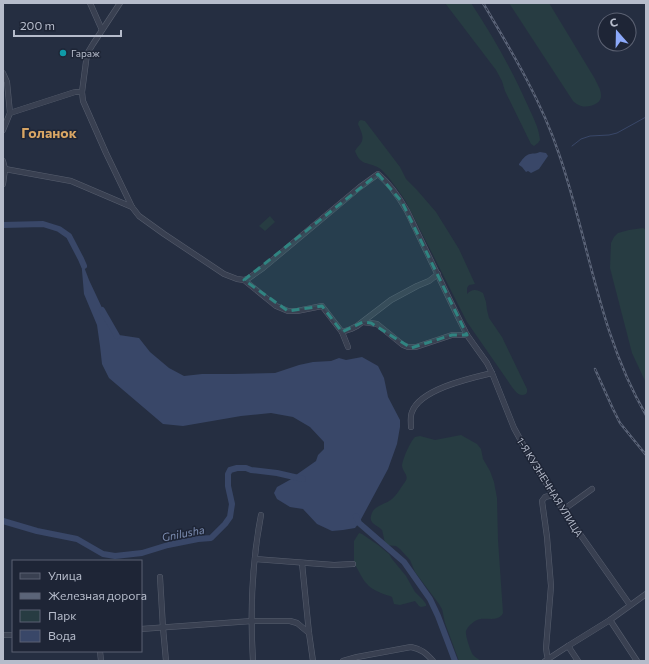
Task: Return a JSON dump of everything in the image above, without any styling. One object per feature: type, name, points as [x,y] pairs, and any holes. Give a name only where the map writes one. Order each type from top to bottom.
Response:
[{"type":"street","points":[[90,3],[102,30]]},
{"type":"street","points":[[120,3],[87,54],[82,92],[83,101],[132,207],[139,216],[164,234],[224,274],[236,279],[244,280],[276,306],[288,311],[297,311],[322,306],[342,332],[348,347]]},
{"type":"street","points":[[3,74],[7,82],[10,113],[3,130]]},
{"type":"street","points":[[10,113],[75,92],[82,92]]},
{"type":"street","points":[[3,161],[6,169],[3,184]]},
{"type":"street","points":[[6,169],[71,181],[132,207]]},
{"type":"street","name":"1-Я КУЗНЕЧНАЯ УЛИЦА","points":[[244,280],[263,268],[360,187],[378,174],[387,182],[402,202],[425,246],[458,317],[492,373],[508,413],[530,459],[563,510],[630,605]]},
{"type":"street","points":[[342,332],[363,322],[391,300],[429,281],[438,274]]},
{"type":"street","points":[[363,322],[377,324],[403,345],[411,348],[416,348],[452,335],[468,334]]},
{"type":"street","points":[[411,428],[412,411],[420,401],[441,388],[456,382],[492,373]]},
{"type":"street","points":[[563,510],[592,489]]},
{"type":"street","points":[[547,660],[546,648],[551,586],[542,501],[545,497],[553,495]]},
{"type":"street","points":[[253,661],[252,621],[255,559],[261,515]]},
{"type":"street","points":[[255,559],[338,565],[353,564]]},
{"type":"street","points":[[302,563],[313,661]]},
{"type":"street","points":[[160,577],[162,628],[166,661]]},
{"type":"street","points":[[547,660],[610,620],[646,594]]},
{"type":"street","points":[[610,620],[637,661]]},
{"type":"street","points":[[142,629],[252,621],[294,621],[300,624],[309,633]]},
{"type":"street","points":[[568,646],[578,661]]},
{"type":"street","points":[[343,661],[411,647],[426,653],[433,661]]},
{"type":"highlighted area","points":[[378,174],[402,202],[467,335],[452,335],[411,348],[371,323],[363,322],[342,332],[322,306],[288,311],[244,280]]},
{"type":"green space","points":[[445,3],[471,3],[487,28],[509,66],[536,123],[540,140],[534,146],[531,144],[496,70]]},
{"type":"green space","points":[[509,3],[549,3],[599,87],[601,98],[597,103],[591,106],[581,106],[573,101]]},
{"type":"green space","points":[[361,120],[365,121],[400,167],[406,179],[436,212],[459,249],[475,284],[469,285],[467,288],[467,294],[474,290],[483,293],[489,318],[502,337],[527,389],[526,394],[518,394],[515,391],[467,322],[405,200],[382,170],[362,162],[357,156],[355,151],[356,148],[362,141],[362,133],[358,124]]},
{"type":"green space","points":[[270,216],[275,222],[265,231],[259,226]]},
{"type":"green space","points":[[643,228],[646,230],[646,383],[632,353],[610,268],[611,243],[614,237],[618,233]]},
{"type":"green space","points":[[461,435],[477,444],[481,449],[483,459],[494,482],[497,498],[503,613],[498,618],[494,619],[478,619],[470,625],[466,631],[472,653],[481,661],[459,661],[439,604],[415,572],[410,560],[396,546],[386,545],[382,530],[371,521],[372,512],[392,499],[405,482],[407,477],[402,465],[405,454],[415,437],[420,436],[435,440]]},
{"type":"green space","points":[[359,533],[389,554],[426,606],[421,607],[415,601],[400,605],[394,604],[392,597],[375,590],[367,584],[354,562],[354,541]]},
{"type":"water","points":[[540,152],[546,153],[548,156],[539,169],[531,173],[528,171],[526,172],[519,165],[522,159],[527,155]]},
{"type":"water","points":[[81,259],[111,327],[119,335],[139,338],[150,352],[169,368],[184,376],[202,374],[275,373],[299,365],[313,362],[331,361],[339,358],[346,360],[362,357],[378,366],[384,378],[388,397],[400,420],[400,427],[397,444],[388,469],[355,528],[332,531],[317,524],[303,509],[290,507],[277,499],[274,493],[277,487],[295,477],[316,461],[318,455],[324,449],[324,442],[310,427],[293,417],[271,413],[241,416],[183,426],[163,424],[109,378],[102,364],[97,325],[84,294]]},
{"type":"waterway","points":[[572,146],[581,139],[590,136],[617,133],[646,117]]},
{"type":"waterway","points":[[3,225],[43,224],[59,229],[69,236],[84,266]]},
{"type":"waterway","points":[[102,310],[117,336]]},
{"type":"waterway","name":"Gnilusha","points":[[3,521],[37,531],[77,539],[103,554],[115,556],[142,553],[168,545],[211,538],[230,517],[232,504],[228,486],[228,474],[230,470],[246,468],[303,479]]},
{"type":"waterway","points":[[356,516],[359,523],[404,562],[430,599],[455,661]]},
{"type":"railway","points":[[483,3],[535,95],[552,134],[579,220],[596,287],[617,353],[630,384],[646,415]]},
{"type":"railway","points":[[595,369],[620,423],[646,455]]},
{"type":"place","name":"Гараж","points":[[63,53]]},
{"type":"district","name":"Голанок","points":[[49,132]]}]
